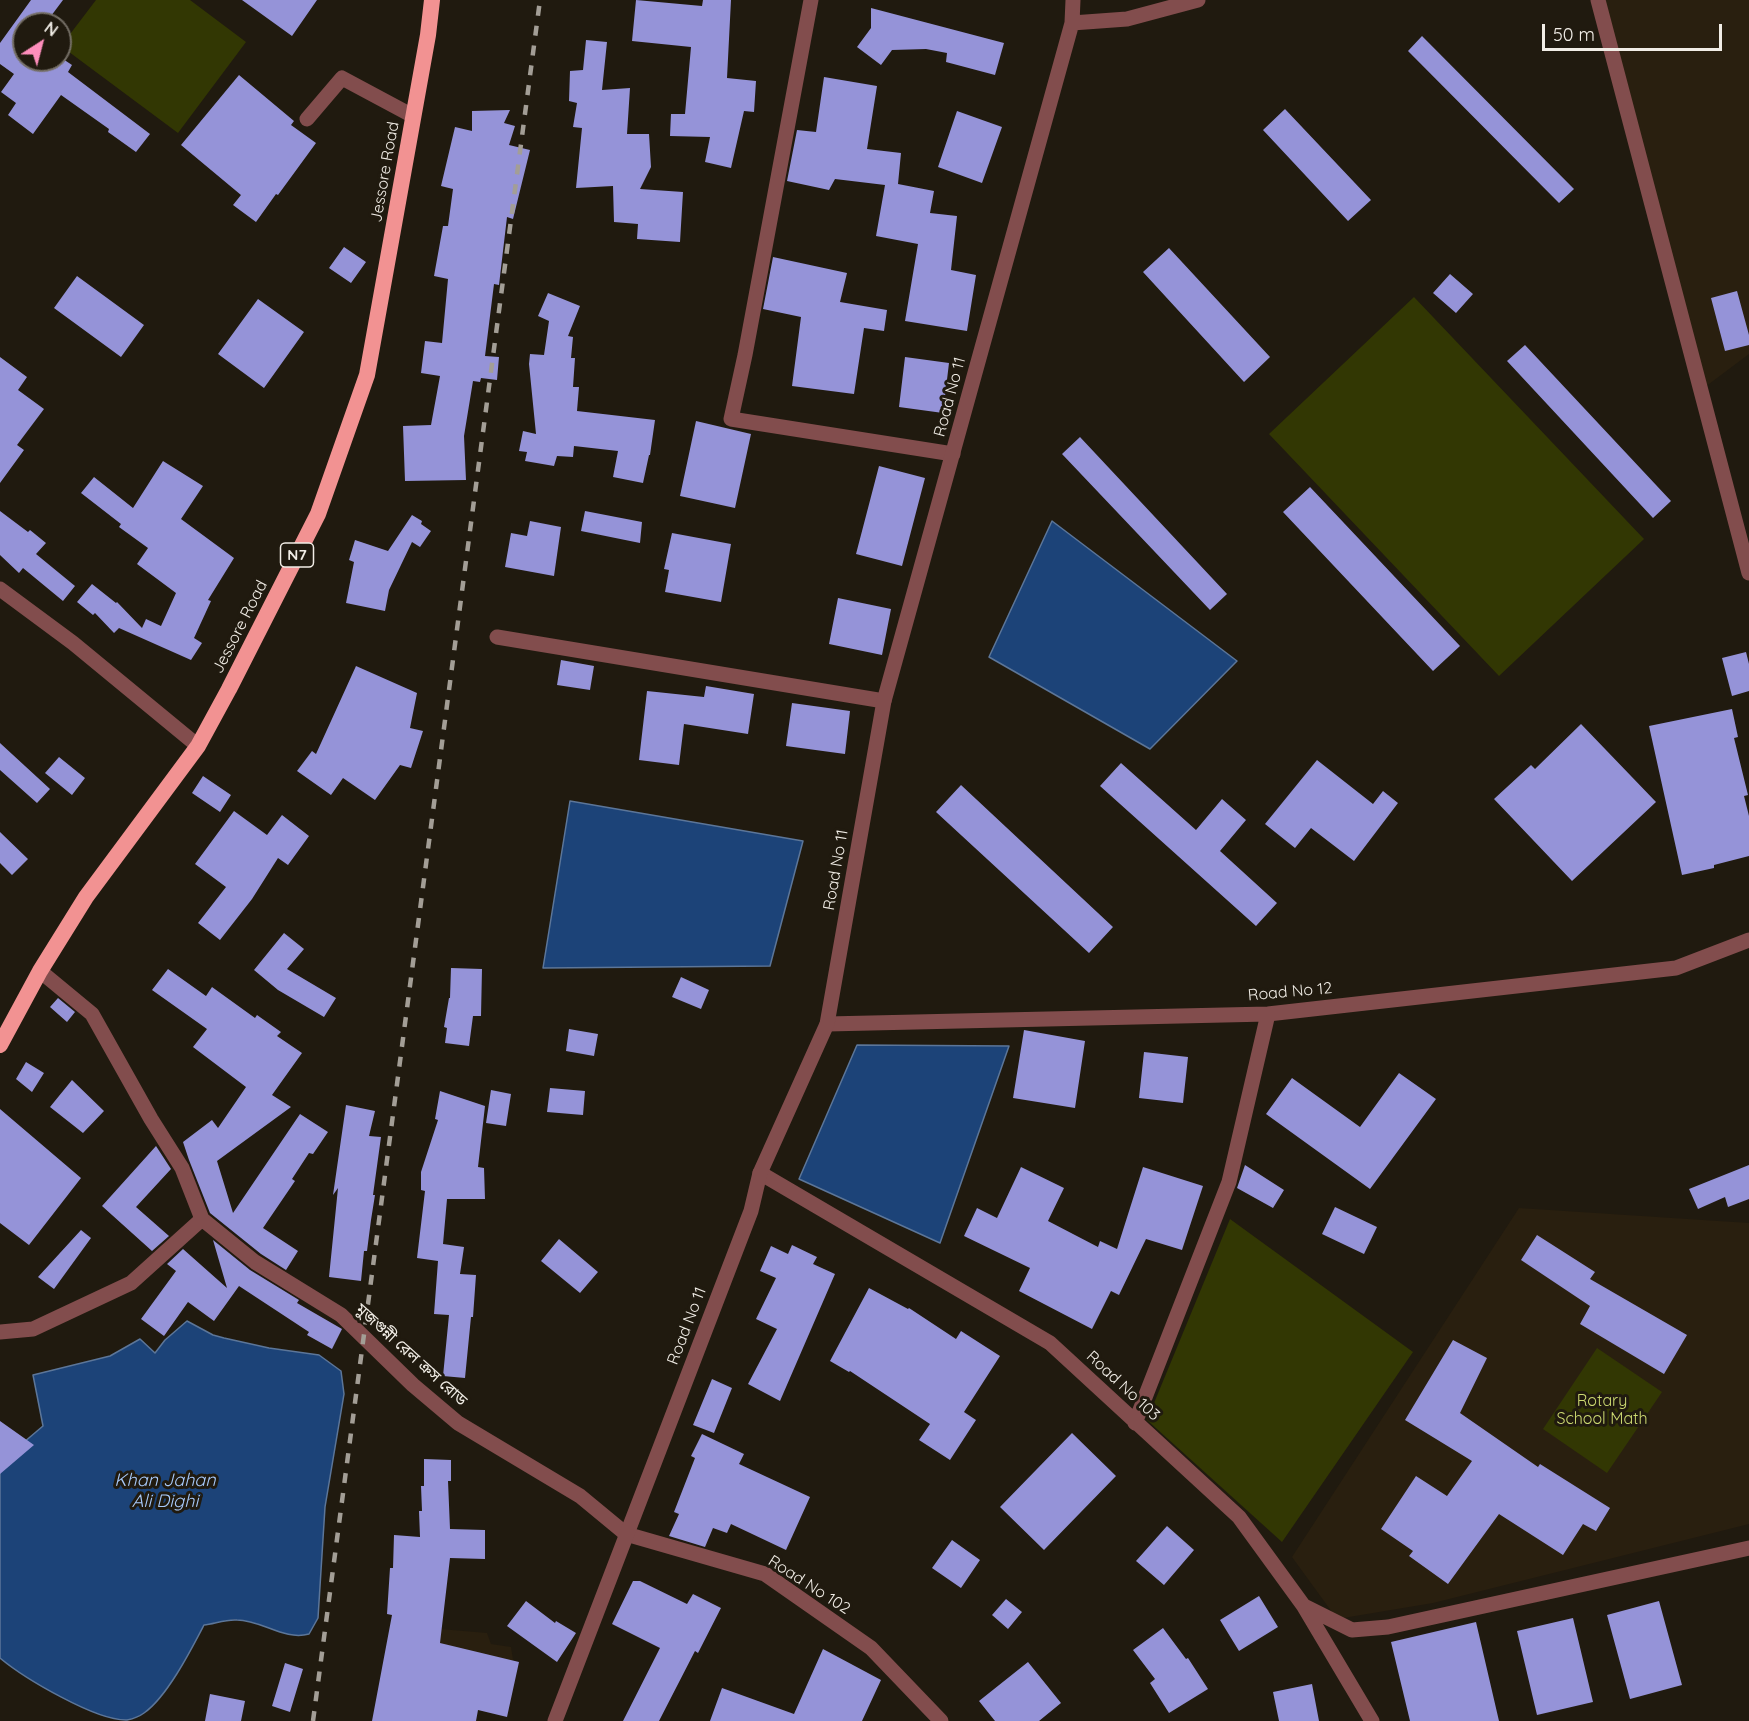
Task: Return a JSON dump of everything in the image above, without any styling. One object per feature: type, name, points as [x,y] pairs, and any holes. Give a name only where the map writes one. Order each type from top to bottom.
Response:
[{"type":"highway","name":"Jessore Road","points":[[0,1044],[40,971],[86,897],[198,746],[318,514],[367,375],[428,35],[432,0]]},
{"type":"street","points":[[811,0],[746,355],[731,419],[953,454]]},
{"type":"street","name":"Road No 11","points":[[555,1721],[751,1211],[760,1173],[827,1024],[884,701],[1072,23],[1073,0]]},
{"type":"street","points":[[1072,23],[1127,19],[1198,0]]},
{"type":"street","points":[[1598,0],[1749,573]]},
{"type":"street","points":[[307,119],[342,78],[413,116]]},
{"type":"street","points":[[0,589],[73,643],[198,746]]},
{"type":"street","points":[[497,636],[884,701]]},
{"type":"street","name":"Road No 12","points":[[827,1024],[1268,1014],[1676,968],[1749,940]]},
{"type":"street","name":"মুজগুন্নী রেল ক্রস রোড","points":[[40,971],[92,1014],[151,1119],[182,1168],[202,1219],[255,1262],[341,1315],[405,1378],[458,1423],[579,1496],[627,1534]]},
{"type":"street","points":[[1136,1422],[1229,1182],[1268,1014]]},
{"type":"street","name":"Road No 103","points":[[760,1173],[1050,1343],[1239,1517],[1303,1605],[1372,1721]]},
{"type":"street","points":[[0,1332],[33,1329],[131,1283],[202,1219]]},
{"type":"street","name":"Road No 102","points":[[627,1534],[765,1574],[871,1648],[941,1721]]},
{"type":"street","points":[[1303,1605],[1352,1630],[1388,1627],[1749,1548]]},
{"type":"shaded area","points":[[1597,0],[1749,0],[1749,354],[1697,393]]},
{"type":"shaded area","points":[[1519,1208],[1749,1223],[1749,1524],[1433,1603],[1337,1619],[1292,1557]]},
{"type":"shaded area","points":[[440,1629],[487,1633],[491,1644],[511,1647],[513,1660],[504,1669],[429,1677]]},
{"type":"green space","points":[[96,0],[190,0],[246,42],[178,133],[72,54],[72,32]]},
{"type":"green space","points":[[1414,297],[1644,539],[1499,676],[1269,434]]},
{"type":"green space","points":[[1230,1219],[1413,1352],[1282,1542],[1147,1420]]},
{"type":"green space","name":"Rotary School Math","points":[[1597,1348],[1662,1392],[1607,1473],[1543,1429]]},
{"type":"water","points":[[1052,521],[1237,661],[1150,749],[989,657]]},
{"type":"water","points":[[570,801],[803,841],[770,966],[543,968]]},
{"type":"water","points":[[857,1045],[1009,1046],[940,1243],[799,1179]]},
{"type":"water","name":"Khan Jahan Ali Dighi","points":[[187,1321],[213,1335],[224,1338],[269,1348],[319,1355],[341,1371],[344,1394],[325,1507],[318,1618],[309,1634],[300,1635],[282,1633],[255,1623],[237,1620],[204,1625],[178,1672],[153,1706],[131,1719],[114,1718],[97,1714],[61,1697],[0,1658],[0,1459],[10,1454],[43,1426],[33,1375],[110,1356],[140,1339],[155,1353],[165,1340]]},
{"type":"building","points":[[31,0],[63,0],[54,12],[22,12]]},
{"type":"building","points":[[242,0],[317,0],[292,36]]},
{"type":"building","points":[[636,0],[702,6],[703,0],[731,0],[727,78],[756,81],[754,112],[744,111],[731,168],[705,162],[710,137],[670,136],[671,114],[685,114],[691,47],[632,41]]},
{"type":"building","points":[[871,8],[1004,43],[995,75],[946,62],[947,53],[926,49],[892,50],[881,65],[857,47],[871,28]]},
{"type":"building","points":[[12,26],[12,72],[68,72],[150,134],[136,152],[108,132],[109,129],[61,95],[33,134],[8,115],[16,103],[1,92],[14,74],[0,64],[0,43]]},
{"type":"building","points":[[1422,36],[1574,189],[1559,203],[1408,51]]},
{"type":"building","points":[[586,40],[607,42],[602,90],[630,88],[627,134],[649,134],[651,167],[640,189],[683,192],[680,242],[637,239],[638,224],[614,222],[613,186],[576,188],[582,128],[573,127],[577,103],[569,101],[570,71],[583,70]]},
{"type":"building","points":[[239,75],[294,121],[291,125],[316,143],[256,222],[233,205],[241,195],[181,145]]},
{"type":"building","points":[[824,77],[877,86],[867,149],[901,153],[898,184],[934,191],[930,213],[957,216],[951,270],[976,275],[967,331],[905,321],[918,244],[876,236],[885,185],[835,179],[829,190],[787,181],[797,130],[816,132]]},
{"type":"building","points":[[1285,109],[1371,200],[1348,221],[1263,130]]},
{"type":"building","points":[[510,110],[504,123],[515,126],[509,145],[530,150],[513,219],[507,217],[499,285],[494,284],[485,356],[499,357],[497,380],[481,378],[480,382],[473,381],[464,436],[466,480],[405,481],[403,426],[431,425],[440,376],[421,373],[425,341],[442,343],[448,279],[434,276],[443,226],[448,226],[453,189],[441,186],[455,127],[472,131],[472,111]]},
{"type":"building","points":[[957,111],[1002,127],[982,183],[938,167]]},
{"type":"building","points":[[344,247],[366,262],[351,283],[329,268]]},
{"type":"building","points":[[1169,248],[1270,357],[1244,382],[1143,272]]},
{"type":"building","points":[[773,257],[847,273],[840,302],[887,310],[884,331],[864,328],[854,394],[792,386],[801,317],[763,309]]},
{"type":"building","points":[[1450,274],[1473,294],[1456,313],[1433,293]]},
{"type":"building","points":[[77,276],[144,325],[121,357],[54,308]]},
{"type":"building","points":[[1737,291],[1749,335],[1749,345],[1725,351],[1711,298]]},
{"type":"building","points":[[548,293],[580,306],[568,336],[573,337],[571,358],[575,358],[573,387],[579,387],[577,411],[655,420],[643,483],[613,477],[618,451],[574,446],[573,457],[557,456],[554,466],[525,461],[527,452],[519,451],[523,431],[536,434],[529,364],[530,354],[544,355],[549,321],[538,316]]},
{"type":"building","points":[[258,299],[304,332],[264,388],[218,354]]},
{"type":"building","points":[[1525,345],[1671,501],[1653,518],[1507,361]]},
{"type":"building","points":[[0,357],[27,377],[18,390],[44,409],[17,445],[24,450],[0,483]]},
{"type":"building","points":[[905,357],[949,363],[943,413],[899,407]]},
{"type":"building","points":[[696,421],[751,434],[735,508],[680,496]]},
{"type":"building","points":[[1080,437],[1227,594],[1210,610],[1062,454]]},
{"type":"building","points":[[163,461],[203,486],[181,519],[234,558],[208,600],[211,601],[194,638],[202,643],[191,660],[119,628],[114,633],[95,613],[93,615],[77,602],[92,584],[117,602],[142,628],[146,619],[161,626],[176,593],[137,564],[148,548],[119,527],[121,524],[81,493],[94,477],[133,508]]},
{"type":"building","points":[[879,466],[925,478],[902,566],[856,554]]},
{"type":"building","points":[[1310,487],[1460,646],[1433,671],[1283,512]]},
{"type":"building","points":[[0,511],[46,543],[36,554],[75,586],[63,601],[23,568],[19,573],[0,555]]},
{"type":"building","points":[[585,511],[642,522],[640,543],[581,531]]},
{"type":"building","points":[[412,515],[422,521],[421,524],[431,531],[420,547],[412,542],[389,590],[385,611],[346,603],[354,562],[349,560],[355,540],[388,551]]},
{"type":"building","points":[[530,521],[561,527],[554,576],[505,567],[511,533],[527,536]]},
{"type":"building","points":[[672,533],[731,544],[721,602],[665,592],[669,570],[664,569]]},
{"type":"building","points":[[838,598],[891,609],[882,655],[829,644]]},
{"type":"building","points":[[1746,652],[1749,664],[1749,691],[1732,696],[1722,658]]},
{"type":"building","points":[[561,660],[594,666],[590,690],[557,685]]},
{"type":"building","points":[[356,666],[417,693],[410,728],[423,731],[411,768],[400,765],[375,800],[343,778],[331,795],[297,771],[312,751],[316,754]]},
{"type":"building","points":[[706,686],[754,694],[748,734],[684,724],[679,765],[639,760],[647,691],[704,697]]},
{"type":"building","points":[[792,703],[850,711],[845,754],[786,746]]},
{"type":"building","points":[[1732,709],[1738,737],[1734,738],[1748,795],[1744,796],[1749,816],[1749,856],[1714,865],[1714,868],[1682,875],[1649,726]]},
{"type":"building","points":[[1581,724],[1656,802],[1572,881],[1494,799],[1531,765],[1535,769]]},
{"type":"building","points":[[0,743],[50,789],[37,803],[0,770]]},
{"type":"building","points":[[59,757],[85,778],[72,795],[45,773]]},
{"type":"building","points":[[1317,760],[1373,804],[1383,791],[1398,803],[1354,861],[1311,828],[1295,848],[1265,824]]},
{"type":"building","points":[[1121,763],[1196,830],[1222,799],[1246,820],[1220,851],[1277,903],[1256,926],[1100,786]]},
{"type":"building","points":[[203,776],[231,795],[220,812],[192,793]]},
{"type":"building","points":[[961,785],[1113,927],[1089,953],[936,812]]},
{"type":"building","points":[[234,811],[267,835],[282,815],[309,836],[288,865],[278,858],[252,899],[220,940],[198,923],[226,887],[195,864]]},
{"type":"building","points":[[0,832],[28,859],[12,875],[0,863]]},
{"type":"building","points":[[284,933],[304,949],[287,969],[336,998],[324,1017],[278,990],[254,970]]},
{"type":"building","points":[[451,968],[482,969],[481,1016],[473,1016],[469,1046],[445,1043],[447,1028],[444,1027],[450,998]]},
{"type":"building","points":[[168,969],[206,996],[212,987],[255,1018],[257,1015],[281,1032],[277,1036],[302,1053],[272,1095],[291,1107],[217,1161],[233,1213],[300,1114],[328,1132],[313,1154],[309,1153],[292,1179],[295,1181],[263,1228],[298,1251],[286,1270],[261,1254],[210,1213],[189,1160],[183,1142],[212,1120],[218,1128],[246,1087],[193,1047],[207,1029],[152,990]]},
{"type":"building","points":[[681,977],[709,990],[701,1009],[672,997]]},
{"type":"building","points":[[58,998],[75,1012],[67,1022],[50,1007]]},
{"type":"building","points":[[569,1029],[598,1034],[594,1056],[566,1051]]},
{"type":"building","points":[[1024,1030],[1085,1041],[1075,1108],[1013,1098]]},
{"type":"building","points":[[1144,1052],[1188,1057],[1183,1103],[1139,1098]]},
{"type":"building","points":[[26,1062],[44,1073],[32,1092],[16,1079]]},
{"type":"building","points":[[1399,1073],[1436,1099],[1370,1189],[1266,1114],[1292,1078],[1360,1127]]},
{"type":"building","points":[[72,1080],[104,1111],[83,1133],[50,1107]]},
{"type":"building","points":[[550,1088],[585,1091],[583,1115],[547,1112]]},
{"type":"building","points":[[491,1090],[511,1094],[506,1126],[486,1123]]},
{"type":"building","points":[[440,1091],[485,1106],[478,1167],[484,1168],[485,1199],[447,1199],[443,1244],[464,1247],[460,1274],[476,1275],[465,1378],[443,1376],[449,1315],[434,1314],[438,1261],[417,1258],[425,1191],[421,1190],[421,1172],[438,1120],[435,1119]]},
{"type":"building","points":[[346,1105],[375,1111],[369,1136],[381,1137],[373,1195],[375,1195],[367,1251],[364,1251],[361,1281],[329,1277],[338,1188],[333,1195]]},
{"type":"building","points":[[0,1109],[81,1178],[29,1245],[0,1223]]},
{"type":"building","points":[[156,1146],[171,1169],[136,1207],[169,1236],[152,1251],[102,1206]]},
{"type":"building","points":[[1245,1165],[1284,1190],[1273,1208],[1237,1188]]},
{"type":"building","points":[[1749,1165],[1749,1199],[1728,1207],[1725,1197],[1698,1209],[1689,1189]]},
{"type":"building","points":[[1021,1167],[1064,1188],[1048,1221],[1098,1247],[1100,1241],[1117,1249],[1143,1167],[1203,1186],[1182,1250],[1146,1239],[1119,1295],[1111,1291],[1092,1329],[1019,1291],[1030,1268],[964,1236],[977,1208],[997,1218]]},
{"type":"building","points":[[1335,1207],[1377,1227],[1364,1254],[1322,1234]]},
{"type":"building","points":[[81,1230],[91,1238],[54,1289],[38,1277]]},
{"type":"building","points":[[1537,1235],[1595,1272],[1590,1279],[1687,1335],[1664,1374],[1580,1324],[1590,1306],[1521,1260]]},
{"type":"building","points":[[559,1239],[598,1272],[580,1293],[541,1261]]},
{"type":"building","points":[[213,1240],[250,1270],[299,1300],[297,1303],[342,1329],[332,1349],[307,1335],[309,1332],[239,1286],[214,1321],[188,1302],[164,1336],[141,1319],[176,1271],[167,1264],[183,1249],[227,1288]]},
{"type":"building","points":[[792,1245],[817,1257],[813,1264],[835,1274],[780,1401],[748,1384],[777,1329],[756,1319],[776,1278],[760,1271],[771,1246],[788,1254]]},
{"type":"building","points":[[869,1288],[909,1308],[956,1339],[961,1331],[1000,1356],[964,1412],[976,1420],[950,1460],[919,1440],[930,1424],[850,1371],[830,1361]]},
{"type":"building","points":[[1453,1340],[1487,1358],[1460,1413],[1538,1467],[1540,1464],[1610,1508],[1596,1531],[1583,1524],[1563,1555],[1499,1514],[1448,1584],[1409,1556],[1413,1551],[1381,1529],[1416,1476],[1447,1496],[1472,1461],[1405,1420]]},
{"type":"building","points":[[712,1379],[732,1388],[714,1433],[693,1425]]},
{"type":"building","points":[[0,1421],[34,1445],[0,1474]]},
{"type":"building","points":[[1072,1433],[1116,1476],[1044,1550],[1000,1507]]},
{"type":"building","points":[[702,1434],[744,1454],[739,1464],[810,1497],[786,1550],[731,1524],[727,1533],[713,1528],[705,1547],[669,1536],[679,1514],[674,1512],[695,1458],[691,1456]]},
{"type":"building","points":[[424,1459],[451,1460],[451,1481],[448,1481],[450,1529],[485,1530],[485,1559],[450,1558],[440,1643],[519,1662],[507,1717],[478,1710],[476,1721],[372,1721],[392,1615],[387,1614],[390,1568],[393,1568],[394,1535],[420,1537],[419,1511],[422,1511],[421,1486],[424,1486]]},
{"type":"building","points":[[1167,1526],[1194,1550],[1164,1585],[1136,1561]]},
{"type":"building","points":[[952,1540],[980,1560],[961,1588],[932,1568]]},
{"type":"building","points":[[633,1581],[640,1581],[687,1604],[693,1594],[721,1608],[698,1653],[695,1651],[659,1721],[623,1721],[660,1648],[612,1624]]},
{"type":"building","points":[[1259,1596],[1278,1627],[1239,1651],[1220,1620]]},
{"type":"building","points":[[1006,1599],[1022,1612],[1008,1629],[992,1615]]},
{"type":"building","points":[[526,1601],[555,1623],[556,1621],[576,1633],[557,1662],[507,1626]]},
{"type":"building","points":[[1659,1601],[1682,1685],[1630,1699],[1607,1615]]},
{"type":"building","points":[[1573,1618],[1593,1702],[1537,1715],[1517,1631]]},
{"type":"building","points":[[1476,1622],[1499,1721],[1410,1721],[1391,1642]]},
{"type":"building","points":[[1163,1628],[1186,1659],[1188,1658],[1208,1689],[1169,1713],[1150,1683],[1155,1679],[1133,1650]]},
{"type":"building","points":[[823,1649],[881,1680],[862,1721],[710,1721],[722,1688],[794,1714]]},
{"type":"building","points":[[1028,1662],[1061,1703],[1039,1721],[995,1721],[979,1701]]},
{"type":"building","points":[[285,1663],[303,1669],[290,1712],[272,1706]]},
{"type":"building","points":[[1312,1684],[1319,1721],[1279,1721],[1273,1692]]},
{"type":"building","points":[[210,1694],[245,1701],[241,1721],[205,1721]]},
{"type":"railway","points":[[313,1721],[540,0]]}]
